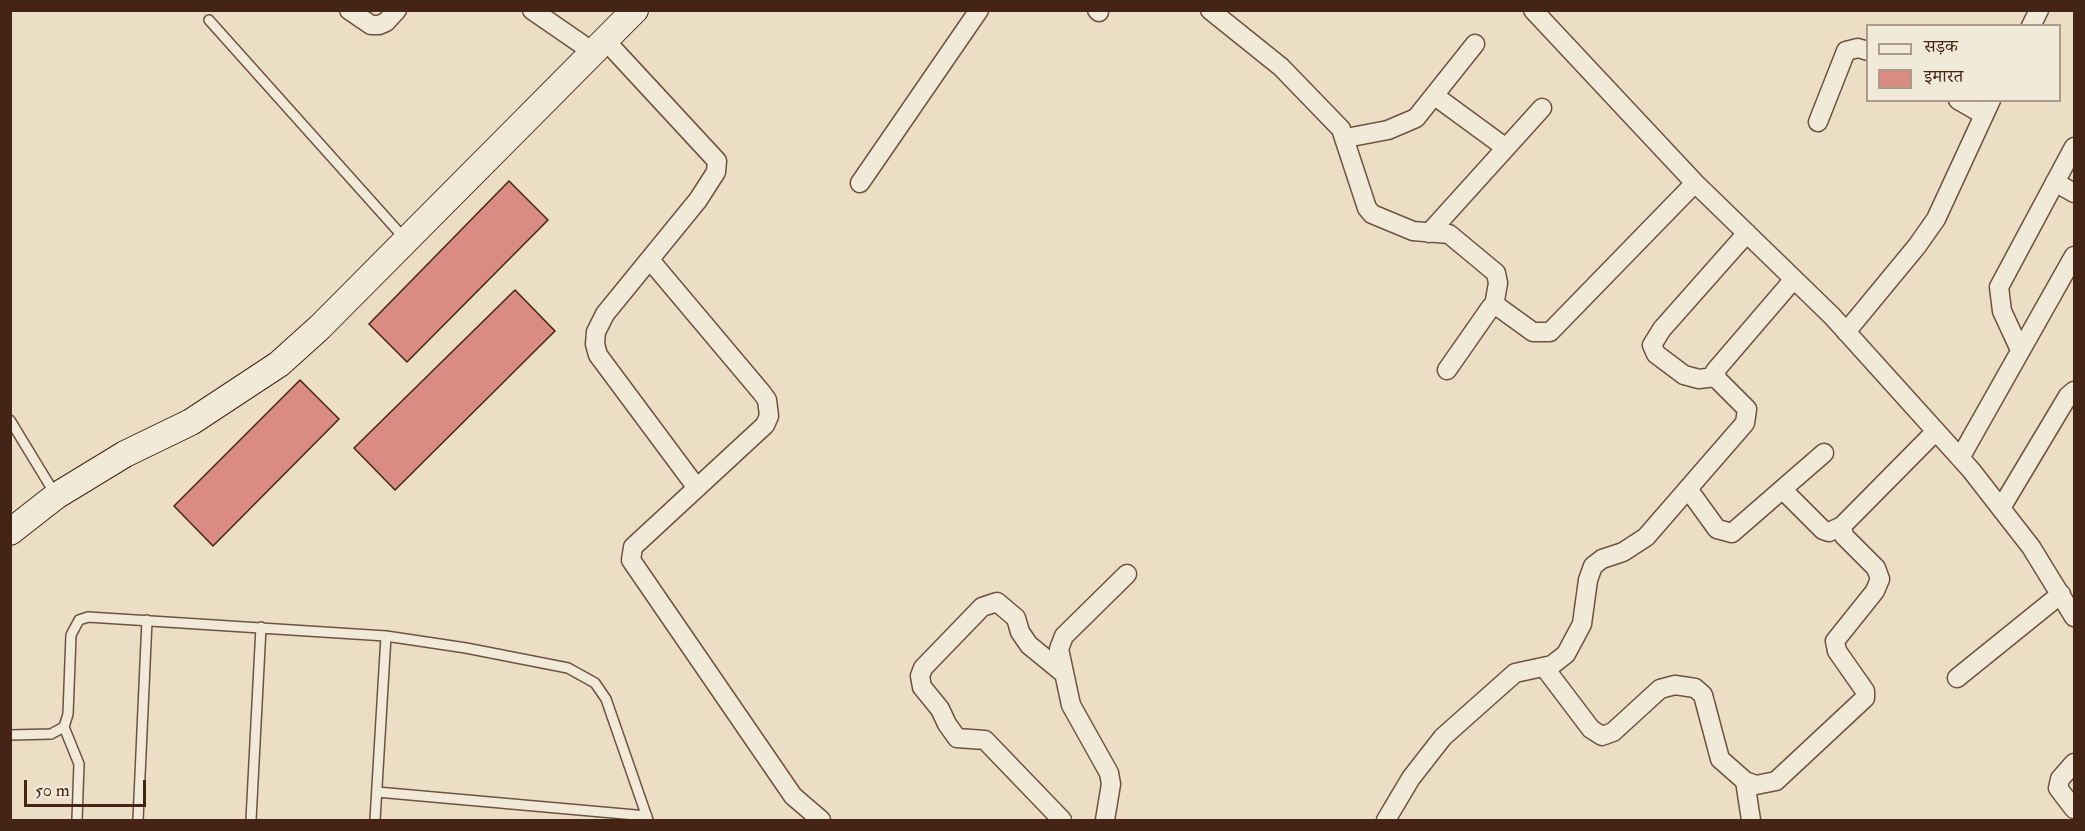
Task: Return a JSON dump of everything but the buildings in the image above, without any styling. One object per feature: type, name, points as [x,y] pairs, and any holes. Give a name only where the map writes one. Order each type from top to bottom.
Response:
[{"type":"street","points":[[349,10],[371,25],[379,25],[386,22],[397,10]]},
{"type":"street","points":[[532,10],[599,46],[717,161],[716,172],[698,200],[605,314],[596,332],[595,344],[598,355],[697,488]]},
{"type":"street","points":[[10,532],[56,496],[125,454],[191,422],[279,364],[320,327],[634,10]]},
{"type":"street","points":[[860,183],[979,10]]},
{"type":"street","points":[[1210,10],[1281,67],[1333,120],[1346,138],[1367,208],[1372,214],[1404,227],[1456,237],[1496,273],[1498,283],[1494,306],[1489,309],[1447,370]]},
{"type":"street","points":[[1533,10],[1695,183],[1846,332],[1936,431],[2031,547],[2074,617]]},
{"type":"street","points":[[2032,24],[2039,10]]},
{"type":"street","points":[[1346,138],[1388,130],[1416,118],[1474,44]]},
{"type":"street","points":[[1818,122],[1846,51],[1858,48],[1866,50]]},
{"type":"street","points":[[1435,96],[1506,148]]},
{"type":"street","points":[[1846,332],[1917,246],[1936,219],[1988,108],[1966,102]]},
{"type":"street","points":[[1429,233],[1542,108]]},
{"type":"street","points":[[2020,350],[2002,311],[1999,287],[2074,147]]},
{"type":"street","points":[[2055,182],[2074,193]]},
{"type":"street","points":[[1494,306],[1533,332],[1550,332],[1695,183]]},
{"type":"street","points":[[1715,377],[1699,379],[1684,375],[1656,354],[1652,345],[1662,329],[1747,233]]},
{"type":"street","points":[[1960,458],[2074,256]]},
{"type":"street","points":[[650,260],[762,393],[769,408],[765,425],[633,547],[631,561],[793,796],[821,820]]},
{"type":"street","points":[[1715,377],[1717,366],[1794,279]]},
{"type":"street","points":[[1386,820],[1406,786],[1443,737],[1515,673],[1544,667],[1566,654],[1582,624],[1588,580],[1593,566],[1602,559],[1623,552],[1646,537],[1747,419],[1747,409],[1715,377]]},
{"type":"street","points":[[2001,508],[2068,396],[2074,391]]},
{"type":"street","points":[[1784,491],[1823,530],[1829,532],[1842,526],[1936,431]]},
{"type":"street","points":[[1688,489],[1717,529],[1727,533],[1737,531],[1824,453]]},
{"type":"street","points":[[1544,667],[1591,729],[1602,736],[1613,732],[1660,689],[1675,685],[1695,688],[1702,695],[1720,759],[1745,782],[1756,785],[1776,781],[1865,698],[1865,691],[1837,651],[1835,641],[1875,591],[1880,579],[1876,568],[1846,540],[1842,526]]},
{"type":"street","points":[[1105,820],[1111,784],[1109,772],[1071,705],[1062,672],[1059,649],[1061,640],[1127,574]]},
{"type":"street","points":[[1957,678],[2061,594]]},
{"type":"street","points":[[1062,672],[1029,645],[1020,632],[1016,618],[1002,603],[997,602],[982,607],[923,668],[920,676],[922,687],[940,709],[946,724],[957,738],[985,740],[1062,820]]},
{"type":"street","points":[[2074,763],[2060,779],[2058,788],[2074,809]]},
{"type":"street","points":[[1745,782],[1751,820]]},
{"type":"lane","points":[[209,20],[405,239]]},
{"type":"lane","points":[[10,420],[56,496]]},
{"type":"lane","points":[[77,820],[79,764],[64,727],[68,714],[74,626],[79,620],[88,617],[386,636],[466,648],[568,668],[595,683],[606,699],[648,818],[377,792]]},
{"type":"lane","points":[[138,820],[147,620]]},
{"type":"lane","points":[[251,820],[261,627]]},
{"type":"lane","points":[[375,820],[386,636]]},
{"type":"lane","points":[[10,735],[51,734],[64,727]]}]
